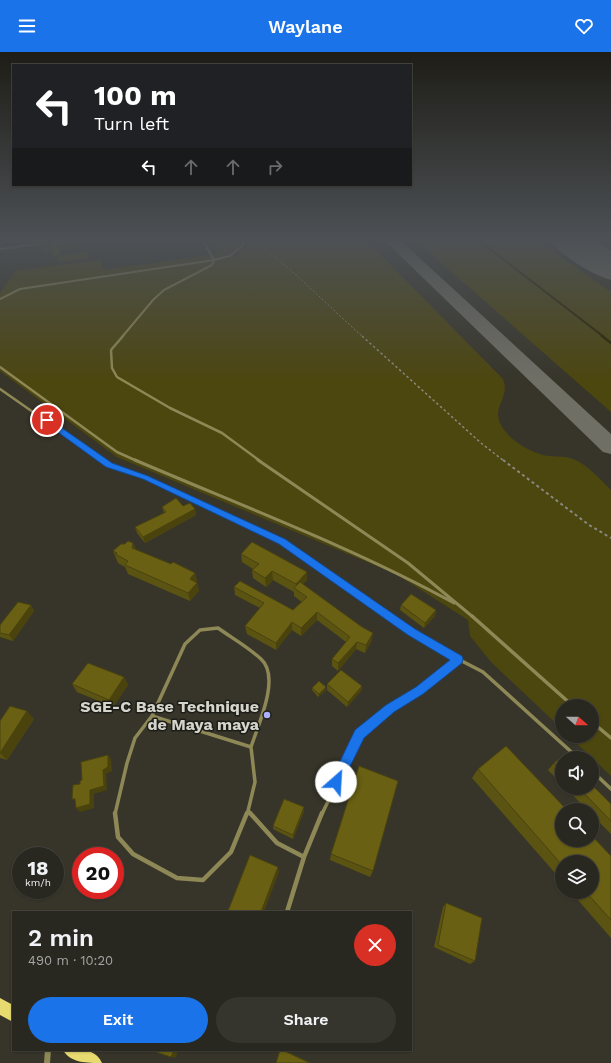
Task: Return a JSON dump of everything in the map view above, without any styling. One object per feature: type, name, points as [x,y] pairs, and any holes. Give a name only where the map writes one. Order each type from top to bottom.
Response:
[{"type":"main road","points":[[0,1006],[12,1013]]},
{"type":"main road","points":[[74,1051],[93,1063]]},
{"type":"street","points":[[47,1063],[48,1051]]},
{"type":"lane","points":[[0,299],[20,289],[39,286]]},
{"type":"lane","points":[[172,286],[164,290],[153,300],[111,350],[112,368],[117,377],[170,408],[222,433],[293,485],[408,563],[462,607],[564,699]]},
{"type":"lane","points":[[0,367],[117,452],[329,543],[423,586],[462,607]]},
{"type":"lane","points":[[0,389],[109,465],[146,478],[282,541],[411,632],[484,672],[570,751]]},
{"type":"lane","points":[[218,628],[262,660],[269,673],[270,685],[251,747],[255,782],[248,811],[231,852],[202,880],[177,878],[133,854],[118,837],[115,816],[127,763],[135,738],[152,716],[185,644],[200,630],[218,628]]},
{"type":"lane","points":[[287,911],[304,857],[330,794],[360,734],[390,708],[420,690],[458,659]]},
{"type":"lane","points":[[152,716],[251,747]]},
{"type":"lane","points":[[599,728],[611,738]]},
{"type":"lane","points":[[599,778],[611,789]]},
{"type":"lane","points":[[248,811],[276,843],[304,857]]},
{"type":"path","points":[[306,286],[481,443],[589,525],[611,539]]},
{"type":"shaded area","points":[[5,286],[412,286],[503,379],[505,391],[498,410],[498,415],[501,426],[505,431],[515,441],[534,452],[548,456],[569,458],[584,465],[611,490],[611,776],[599,765],[599,751],[585,751],[576,743],[599,743],[599,699],[555,699],[555,722],[491,662],[470,636],[468,620],[396,574],[117,457],[0,371],[0,293]]},
{"type":"shaded area","points":[[468,286],[603,286],[611,292],[611,412]]},
{"type":"building","points":[[176,498],[183,506],[190,503],[195,509],[143,537],[135,527],[166,512],[162,507]]},
{"type":"building","points":[[128,541],[133,543],[132,548],[171,564],[173,562],[195,573],[190,579],[197,583],[188,593],[125,565],[128,561],[115,554],[117,553],[113,551],[121,544],[125,544]]},
{"type":"building","points":[[252,542],[307,572],[296,584],[272,571],[265,578],[252,570],[259,564],[241,554]]},
{"type":"building","points":[[240,581],[293,610],[307,597],[294,588],[300,582],[362,627],[373,633],[366,645],[357,642],[338,663],[332,659],[350,637],[317,612],[301,628],[292,622],[276,643],[245,626],[264,603],[234,587]]},
{"type":"building","points":[[411,594],[436,610],[425,623],[401,605]]},
{"type":"building","points":[[18,602],[31,605],[9,635],[0,633],[0,625]]},
{"type":"building","points":[[88,663],[124,677],[109,700],[72,684]]},
{"type":"building","points":[[341,670],[362,686],[348,702],[327,684]]},
{"type":"building","points":[[319,681],[326,687],[319,694],[312,688]]},
{"type":"building","points":[[10,706],[27,711],[0,753],[0,721]]},
{"type":"building","points":[[506,746],[560,803],[555,803],[555,847],[599,847],[599,843],[611,856],[611,920],[592,899],[599,899],[599,855],[555,855],[555,857],[478,769]]},
{"type":"building","points":[[108,755],[108,767],[103,770],[104,786],[90,790],[90,804],[76,808],[75,799],[72,799],[73,785],[80,784],[80,781],[82,780],[81,762]]},
{"type":"building","points":[[359,766],[398,781],[373,871],[331,854]]},
{"type":"building","points":[[599,792],[611,804],[611,821],[599,809],[599,803],[594,803],[586,795],[599,795]]},
{"type":"building","points":[[284,799],[304,807],[293,835],[273,826]]},
{"type":"building","points":[[250,855],[278,867],[261,911],[228,911]]},
{"type":"building","points":[[446,903],[482,918],[475,961],[438,945]]},
{"type":"building","points":[[153,1051],[174,1051],[171,1057]]},
{"type":"building","points":[[280,1051],[284,1051],[310,1063],[276,1063]]},
{"type":"waterway","points":[[538,286],[604,337]]},
{"type":"waterway","points":[[602,336],[611,343]]},
{"type":"taxiway","points":[[440,286],[611,447]]},
{"type":"place","name":"SGE-C Base Technique de Maya maya","points":[[267,715]]},
{"type":"route","points":[[47,420],[109,465],[146,478],[282,541],[411,632],[458,659],[420,690],[390,708],[360,734],[336,782]]}]
